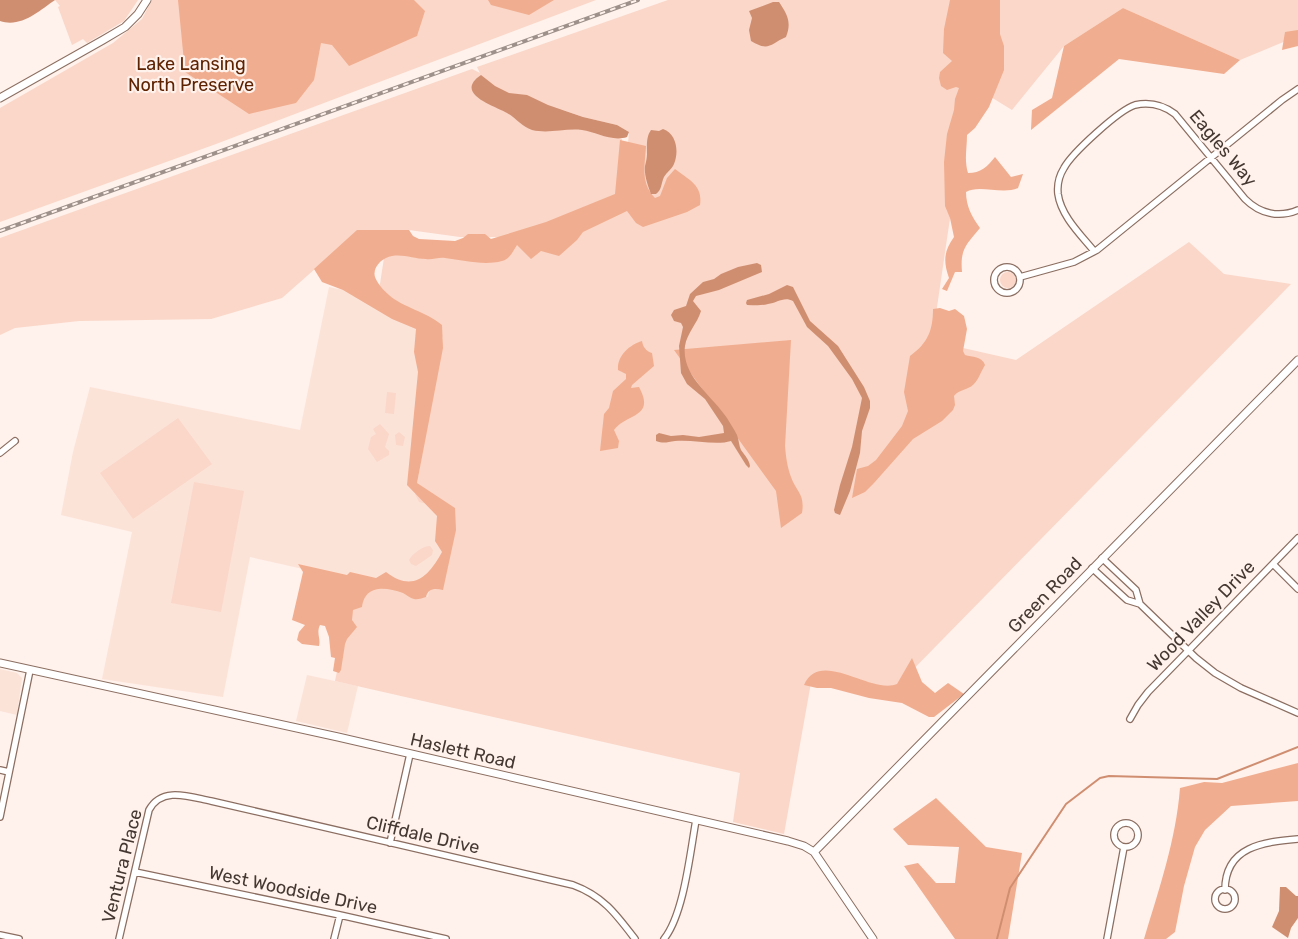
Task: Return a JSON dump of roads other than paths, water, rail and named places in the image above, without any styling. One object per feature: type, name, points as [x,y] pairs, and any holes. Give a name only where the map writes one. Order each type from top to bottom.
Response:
[{"type":"street","points":[[0,98],[125,26],[138,14],[147,0]]},
{"type":"street","points":[[1020,277],[1074,262],[1094,251],[1298,89]]},
{"type":"street","name":"Eagles Way","points":[[1094,251],[1065,213],[1058,195],[1058,183],[1068,161],[1119,113],[1130,107],[1142,104],[1154,104],[1165,108],[1179,117],[1254,207],[1266,213],[1276,214],[1287,214],[1298,210]]},
{"type":"street","points":[[1004,267],[1014,269],[1020,277],[1019,287],[1011,293],[1000,292],[994,284],[996,274],[1004,267]]},
{"type":"street","name":"Green Road","points":[[814,852],[1298,360]]},
{"type":"street","points":[[0,453],[15,441]]},
{"type":"street","name":"Wood Valley Drive","points":[[1130,719],[1148,692],[1298,538]]},
{"type":"street","points":[[1102,558],[1136,590],[1140,604]]},
{"type":"street","points":[[1273,564],[1298,588]]},
{"type":"street","points":[[1092,568],[1127,600],[1140,604],[1205,666],[1233,684],[1298,713]]},
{"type":"street","name":"Haslett Road","points":[[0,663],[410,754],[788,841],[804,846],[814,852]]},
{"type":"street","points":[[0,817],[30,670]]},
{"type":"street","points":[[390,843],[410,754]]},
{"type":"street","points":[[0,770],[9,772]]},
{"type":"street","name":"Ventura Place","points":[[119,939],[148,814],[154,803],[164,796],[184,796]]},
{"type":"street","name":"Cliffdale Drive","points":[[184,796],[583,888],[607,904],[635,939]]},
{"type":"street","points":[[664,939],[673,924],[680,904],[696,820]]},
{"type":"street","points":[[1126,823],[1136,827],[1138,837],[1132,846],[1124,847],[1117,843],[1114,833],[1117,827],[1126,823]]},
{"type":"street","points":[[1225,890],[1228,871],[1234,860],[1243,852],[1265,843],[1298,839]]},
{"type":"street","points":[[1107,939],[1124,847]]},
{"type":"street","points":[[814,852],[873,939]]},
{"type":"street","name":"West Woodside Drive","points":[[135,872],[446,939]]},
{"type":"street","points":[[334,939],[340,915]]},
{"type":"street","points":[[0,935],[19,939]]},
{"type":"waterway","points":[[997,939],[1010,888],[1066,804],[1100,778],[1109,776],[1217,779],[1298,747]]},
{"type":"railway","points":[[0,231],[638,0]]},
{"type":"park label","name":"Lake Lansing North Preserve","points":[[191,74]]}]
